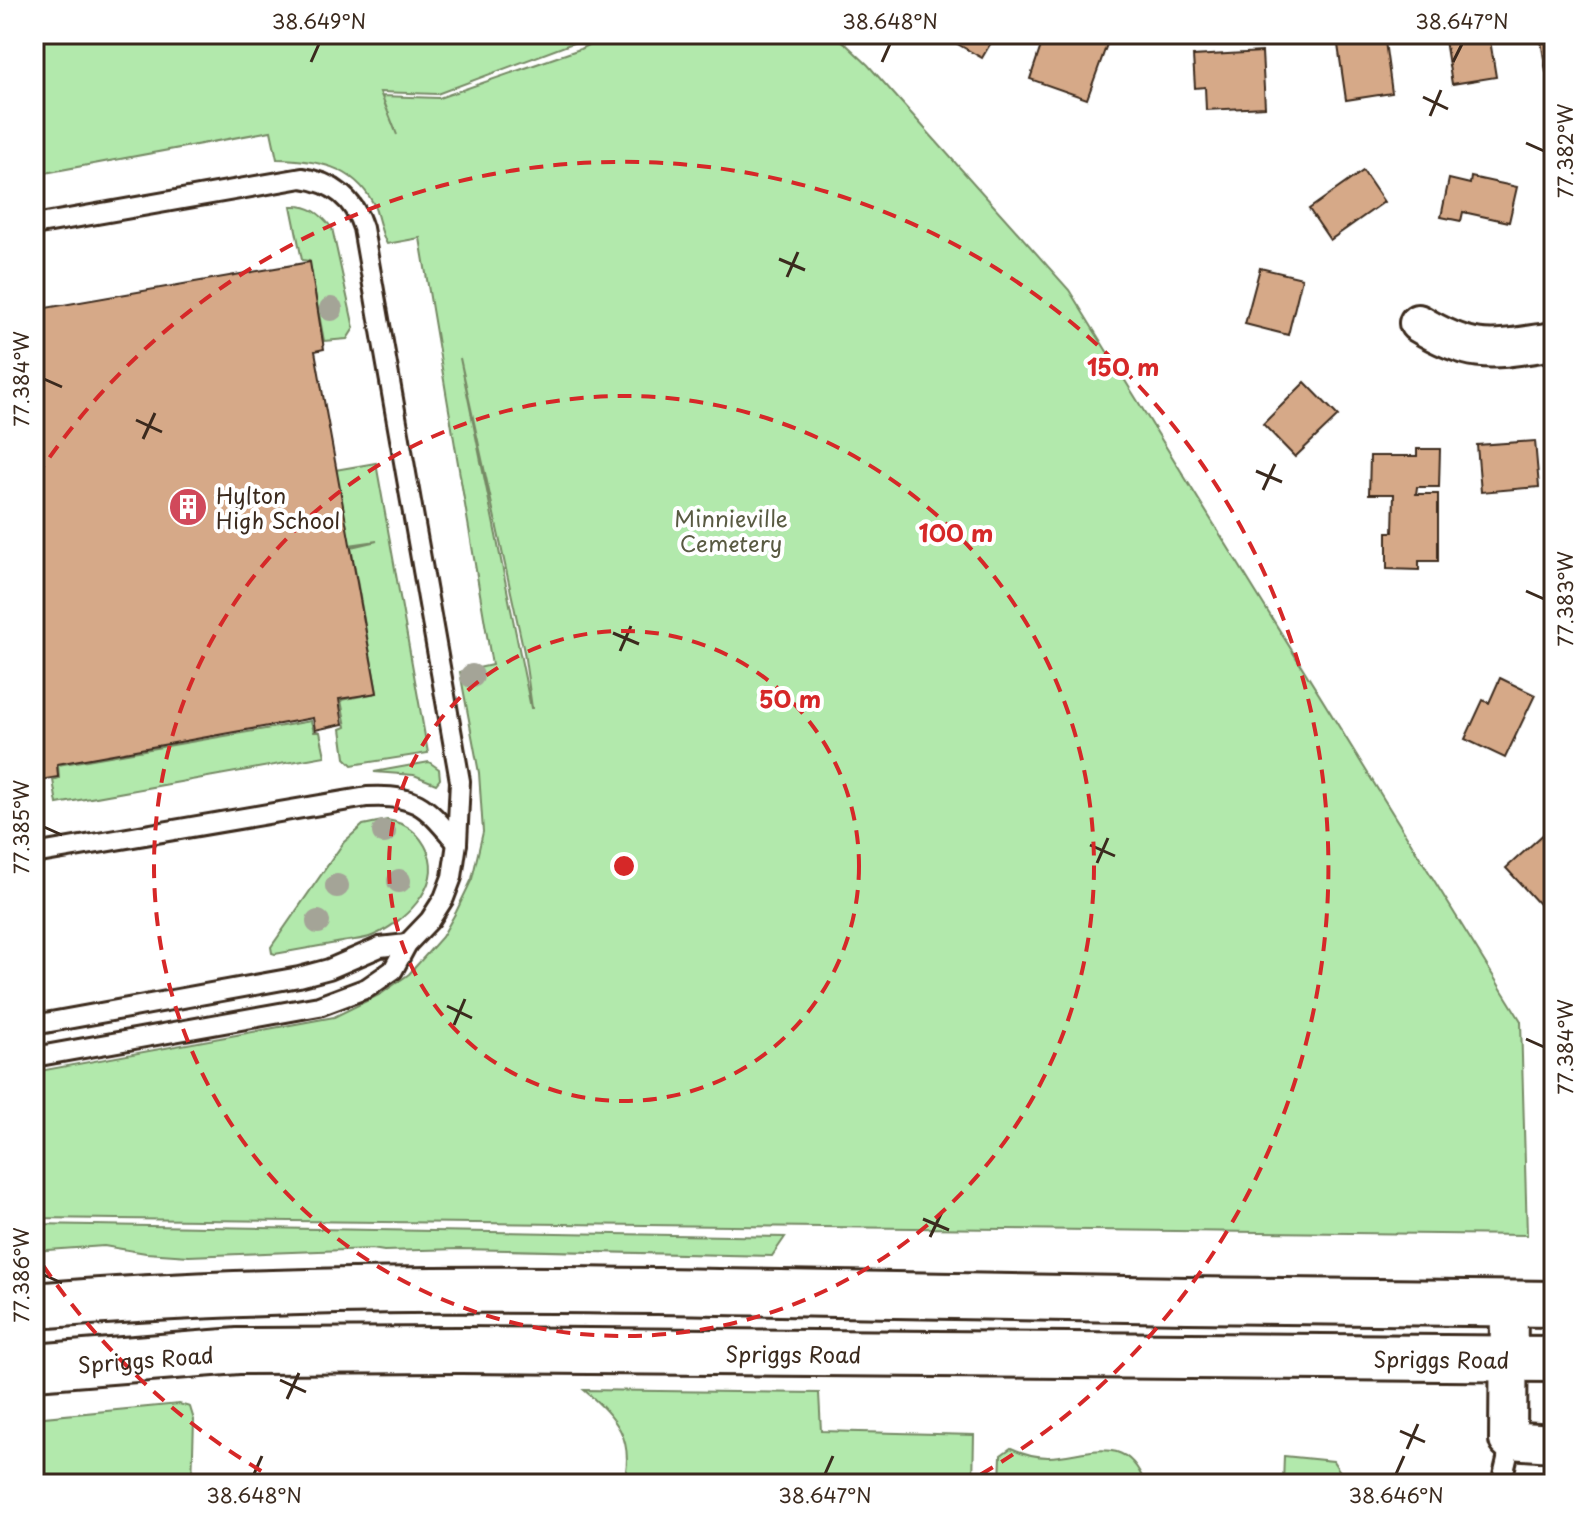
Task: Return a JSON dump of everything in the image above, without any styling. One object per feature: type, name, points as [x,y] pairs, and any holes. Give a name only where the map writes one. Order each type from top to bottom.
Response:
[{"type":"main road","points":[[34,1306],[194,1296],[442,1289],[1554,1304]]},
{"type":"main road","name":"Spriggs Road","points":[[34,1367],[238,1351],[1554,1359]]},
{"type":"street","points":[[1418,323],[1466,347],[1500,349],[1554,341]]},
{"type":"street","points":[[1509,1303],[1508,1440],[1554,1443]]},
{"type":"lane","points":[[34,225],[302,178],[314,179],[339,191],[351,202],[363,228],[460,781],[457,843],[452,877],[444,898],[430,920],[407,944],[393,970],[367,988],[319,1006],[34,1057]]},
{"type":"lane","points":[[34,854],[386,796],[402,797],[429,811],[457,843]]},
{"type":"lane","points":[[34,1025],[299,977],[329,969],[380,947],[407,944]]},
{"type":"lane","points":[[1501,1484],[1508,1440]]},
{"type":"green space","name":"Minnieville Cemetery","points":[[34,34],[597,34],[437,94],[380,92],[397,135],[382,96],[439,98],[580,49],[609,34],[835,34],[868,65],[1069,290],[1521,1021],[1527,1235],[34,1218],[34,1072],[334,1017],[381,994],[409,974],[442,937],[472,879],[483,832],[479,773],[460,672],[492,665],[420,238],[387,244],[373,203],[355,180],[319,163],[277,159],[271,131],[34,175]],"holes":[[[460,358],[524,652],[532,708]]]},
{"type":"green space","points":[[291,206],[314,211],[332,228],[354,328],[347,339],[324,341],[309,261],[302,260]]},
{"type":"green space","points":[[376,463],[428,753],[352,765],[345,758],[341,729],[346,727],[341,700],[377,693],[351,547],[377,541],[349,545],[335,470]]},
{"type":"green space","points":[[311,721],[314,732],[320,732],[325,756],[57,804],[53,780],[59,778],[58,765]]},
{"type":"green space","points":[[429,762],[439,769],[440,779],[436,784],[414,775],[374,772]]},
{"type":"green space","points":[[387,820],[412,830],[421,839],[431,865],[424,891],[407,914],[368,937],[272,953],[271,947],[344,842],[363,825]]},
{"type":"green space","points":[[34,1224],[785,1237],[772,1256],[372,1249],[189,1256],[104,1246],[34,1251]]},
{"type":"green space","points":[[584,1390],[819,1393],[821,1431],[974,1435],[973,1484],[623,1484],[627,1455],[625,1442],[614,1420]]},
{"type":"green space","points":[[179,1404],[190,1407],[194,1420],[192,1484],[34,1484],[34,1418]]},
{"type":"green space","points":[[1011,1448],[1048,1457],[1105,1450],[1117,1452],[1137,1468],[1145,1484],[1000,1484],[1001,1455]]},
{"type":"green space","points":[[1284,1456],[1333,1461],[1348,1484],[1283,1484]]},
{"type":"building","points":[[950,34],[996,34],[982,58],[947,38]]},
{"type":"building","points":[[1045,34],[1078,34],[1107,44],[1087,99],[1030,79]]},
{"type":"building","points":[[1384,34],[1392,93],[1346,100],[1337,38]]},
{"type":"building","points":[[1444,34],[1489,34],[1496,77],[1452,84]]},
{"type":"building","points":[[1540,34],[1554,34],[1554,71],[1546,72]]},
{"type":"building","points":[[1262,52],[1265,107],[1206,110],[1205,87],[1195,88],[1193,56]]},
{"type":"building","points":[[1363,171],[1384,202],[1330,240],[1309,209]]},
{"type":"building","points":[[1471,177],[1517,187],[1509,222],[1463,212],[1461,221],[1441,217],[1449,179],[1470,184]]},
{"type":"building","name":"Hylton High School","points":[[310,262],[324,349],[315,351],[377,693],[339,699],[343,724],[315,730],[313,718],[57,764],[58,777],[34,781],[34,310]]},
{"type":"building","points":[[1260,268],[1302,278],[1288,335],[1245,324]]},
{"type":"building","points":[[1305,382],[1338,416],[1295,457],[1263,424]]},
{"type":"building","points":[[1535,441],[1539,487],[1481,492],[1477,445]]},
{"type":"building","points":[[1417,449],[1440,449],[1439,487],[1417,487],[1416,494],[1438,494],[1438,561],[1419,561],[1419,570],[1387,569],[1387,532],[1393,532],[1394,494],[1369,494],[1370,456],[1417,456]]},
{"type":"building","points":[[1500,678],[1535,695],[1505,758],[1465,739],[1483,700],[1489,703]]},
{"type":"building","points":[[1547,831],[1554,839],[1554,890],[1539,904],[1506,868]]},
{"type":"place","name":"Hylton High School","points":[[188,507]]}]
